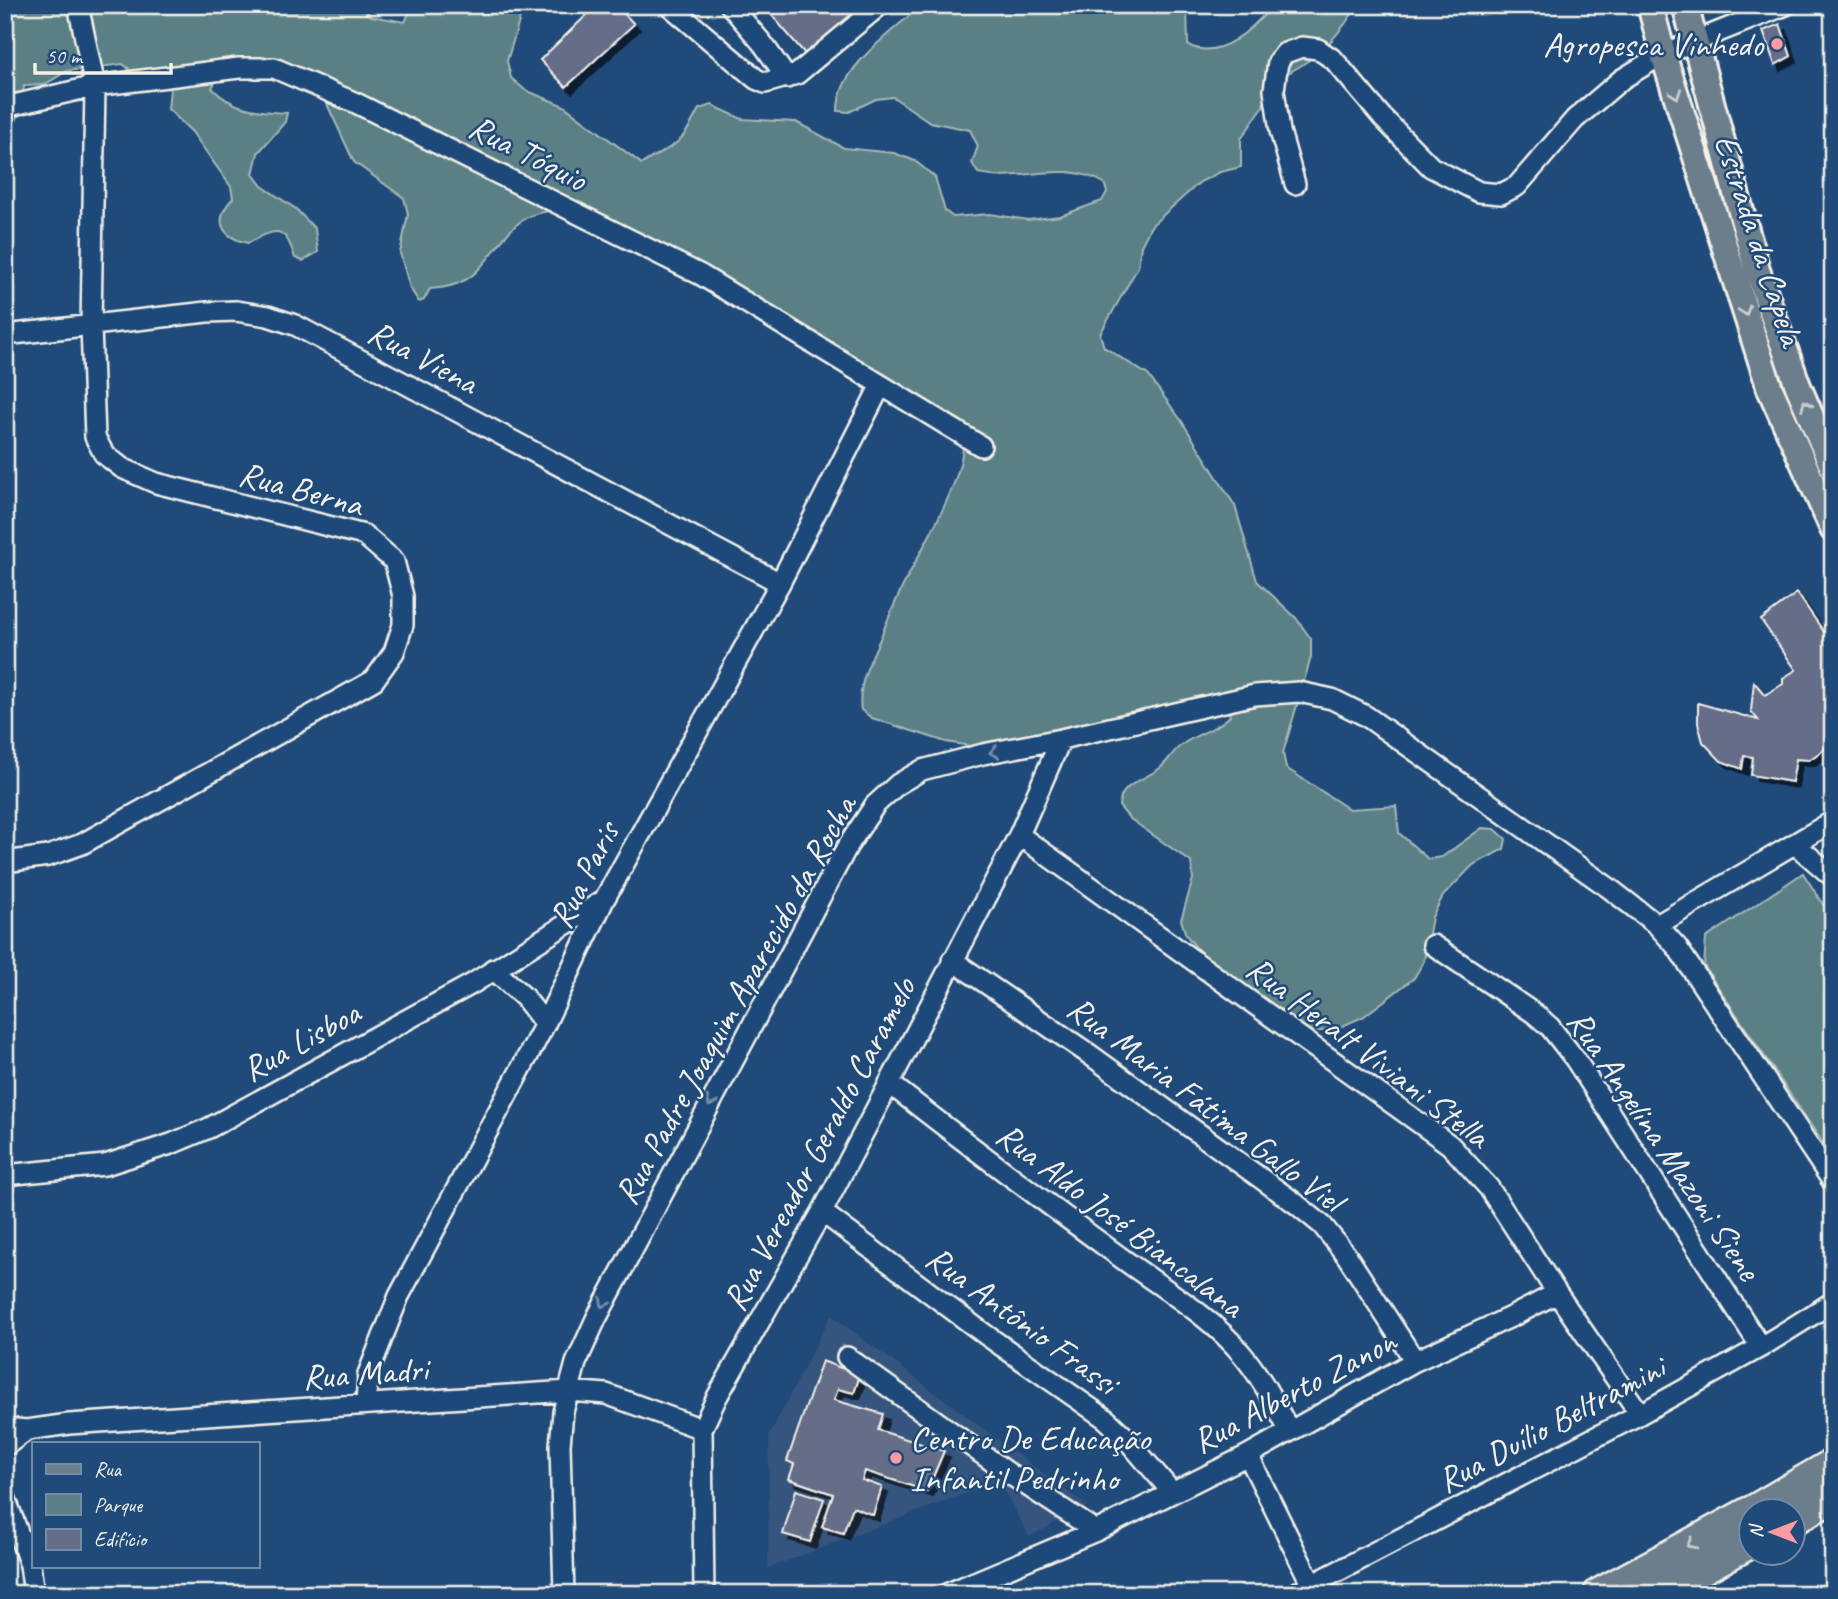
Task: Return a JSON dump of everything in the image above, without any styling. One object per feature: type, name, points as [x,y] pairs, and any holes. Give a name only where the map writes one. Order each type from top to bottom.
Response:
[{"type":"highway","points":[[1775,1498],[1833,1464]]},
{"type":"highway","points":[[1806,1513],[1833,1497]]},
{"type":"highway","points":[[1599,1594],[1736,1520]]},
{"type":"highway","points":[[1655,1594],[1736,1551]]},
{"type":"main road","name":"Estrada da Capela","points":[[1650,5],[1663,54],[1770,389],[1832,527]]},
{"type":"main road","name":"Estrada da Capela","points":[[1685,5],[1757,270],[1798,386],[1833,468]]},
{"type":"street","name":"Rua Berna","points":[[5,862],[48,856],[82,845],[374,680],[394,652],[403,625],[403,596],[394,561],[363,535],[156,483],[122,468],[104,454],[95,437],[91,326],[95,86],[78,5]]},
{"type":"street","points":[[669,5],[756,79],[765,83],[797,74],[880,5]]},
{"type":"street","points":[[730,5],[787,78]]},
{"type":"street","points":[[1295,184],[1280,131],[1274,90],[1278,61],[1285,53],[1303,47],[1318,49],[1334,60],[1382,117],[1431,167],[1479,192],[1501,194],[1517,186],[1574,119],[1622,79],[1663,54],[1786,5]]},
{"type":"street","name":"Rua Tóquio","points":[[5,107],[95,86],[239,68],[274,68],[356,103],[701,275],[981,446]]},
{"type":"street","name":"Rua Viena","points":[[5,335],[207,312],[236,311],[268,316],[295,325],[780,583]]},
{"type":"street","name":"Rua Paris","points":[[366,1404],[368,1374],[399,1296],[545,1024],[604,900],[780,583],[881,385]]},
{"type":"street","name":"Rua Padre Joaquim Aparecido da Rocha","points":[[564,1594],[560,1445],[563,1412],[576,1363],[596,1319],[847,847],[875,804],[898,783],[922,770],[983,754],[1255,695],[1298,692],[1332,699],[1366,716],[1657,925],[1677,947],[1833,1182]]},
{"type":"street","name":"Rua Vereador Geraldo Caramelo","points":[[704,1594],[702,1429],[890,1083],[1019,835],[1061,739]]},
{"type":"street","points":[[1657,925],[1833,821]]},
{"type":"street","name":"Rua Heralt Viviani Stella","points":[[1019,835],[1450,1145],[1489,1188],[1640,1414]]},
{"type":"street","points":[[1795,844],[1833,877]]},
{"type":"street","name":"Rua Lisboa","points":[[5,1175],[105,1165],[171,1144],[209,1128],[472,984],[604,900]]},
{"type":"street","name":"Rua Angelina Mazoni Siene","points":[[1433,945],[1550,1027],[1575,1059],[1761,1347]]},
{"type":"street","name":"Rua Maria Fátima Gallo Viel","points":[[952,960],[1100,1062],[1322,1225],[1347,1256],[1415,1361]]},
{"type":"street","points":[[493,969],[525,998],[545,1024]]},
{"type":"street","name":"Rua Aldo José Biancalana","points":[[890,1083],[997,1167],[1174,1297],[1210,1320],[1241,1351],[1261,1379],[1289,1430]]},
{"type":"street","name":"Rua Antônio Frassi","points":[[821,1212],[986,1335],[1106,1419],[1172,1492]]},
{"type":"street","name":"Rua Alberto Zanon","points":[[946,1594],[1096,1531],[1248,1455],[1415,1361],[1557,1293]]},
{"type":"street","name":"Rua Duílio Beltramini","points":[[1294,1594],[1640,1414],[1761,1347],[1833,1302]]},
{"type":"street","points":[[848,1357],[1096,1531]]},
{"type":"street","name":"Rua Madri","points":[[5,1428],[27,1430],[82,1423],[569,1391],[606,1394],[702,1429]]},
{"type":"street","name":"Rua Madri","points":[[5,1446],[27,1430]]},
{"type":"street","points":[[1248,1455],[1312,1585]]},
{"type":"street","points":[[5,1497],[30,1565],[34,1594]]},
{"type":"shaded area","name":"Centro De Educação Infantil Pedrinho","points":[[831,1315],[1087,1506],[1029,1537],[999,1481],[768,1568],[769,1436]]},
{"type":"green space","points":[[5,5],[360,5],[371,16],[405,22],[413,5],[524,5],[507,61],[511,78],[525,90],[564,106],[642,164],[677,143],[699,109],[712,105],[742,119],[796,122],[844,148],[894,153],[915,161],[935,177],[945,211],[953,217],[990,214],[1028,220],[1060,216],[1102,201],[1107,192],[1104,183],[1078,173],[1000,176],[978,173],[972,163],[978,146],[970,130],[930,122],[893,97],[876,99],[849,112],[838,111],[840,95],[856,65],[922,5],[1187,5],[1188,45],[1212,49],[1235,40],[1273,5],[1358,5],[1340,31],[1322,50],[1301,66],[1273,81],[1262,108],[1241,139],[1241,167],[1220,172],[1200,182],[1151,226],[1141,246],[1138,267],[1100,334],[1104,347],[1148,375],[1181,420],[1235,506],[1257,581],[1296,618],[1311,639],[1311,657],[1283,753],[1286,768],[1349,809],[1396,806],[1399,833],[1428,859],[1442,857],[1482,828],[1495,829],[1506,839],[1504,849],[1473,865],[1443,896],[1432,917],[1424,961],[1414,978],[1363,1017],[1331,1031],[1311,1031],[1283,1020],[1259,1003],[1222,968],[1203,956],[1186,935],[1181,920],[1193,879],[1191,862],[1129,818],[1119,806],[1120,798],[1128,787],[1160,768],[1180,746],[1225,721],[1230,716],[1228,711],[1207,706],[1057,735],[977,747],[946,742],[872,718],[861,710],[861,692],[869,665],[899,594],[950,494],[957,476],[963,443],[892,388],[566,211],[548,211],[522,220],[466,280],[430,289],[424,300],[419,302],[410,288],[400,253],[408,214],[404,198],[354,162],[327,104],[297,76],[219,75],[212,88],[237,105],[287,113],[285,122],[258,153],[253,174],[262,186],[296,209],[315,229],[318,252],[303,261],[295,258],[287,239],[278,232],[266,234],[248,243],[226,232],[222,220],[223,213],[233,198],[231,187],[192,132],[168,109],[170,89],[160,85],[125,89],[129,69],[123,64],[67,71],[44,85],[24,86],[20,112],[5,134]]},
{"type":"green space","points":[[1803,873],[1833,920],[1833,1158],[1704,966],[1706,938]]},
{"type":"building","points":[[597,5],[616,5],[634,24],[566,87],[540,60]]},
{"type":"building","points":[[763,5],[866,5],[806,55]]},
{"type":"building","name":"Agropesca Vinhedo","points":[[1780,24],[1791,56],[1775,65],[1763,31]]},
{"type":"building","points":[[1797,593],[1833,645],[1833,743],[1809,760],[1796,759],[1792,782],[1751,775],[1753,757],[1744,756],[1742,769],[1721,761],[1703,742],[1698,723],[1698,703],[1758,720],[1751,711],[1754,682],[1765,695],[1783,684],[1783,678],[1796,670],[1761,620]]},
{"type":"building","points":[[822,1361],[860,1375],[854,1393],[838,1389],[834,1400],[883,1414],[878,1430],[944,1451],[927,1491],[865,1471],[862,1480],[882,1487],[873,1515],[853,1507],[843,1533],[822,1527],[833,1494],[789,1479],[794,1464],[787,1461]]},
{"type":"building","points":[[796,1490],[824,1499],[810,1542],[783,1534]]},
{"type":"place","name":"Agropesca Vinhedo","points":[[1777,44]]},
{"type":"place","name":"Centro De Educação Infantil Pedrinho","points":[[896,1458]]}]
